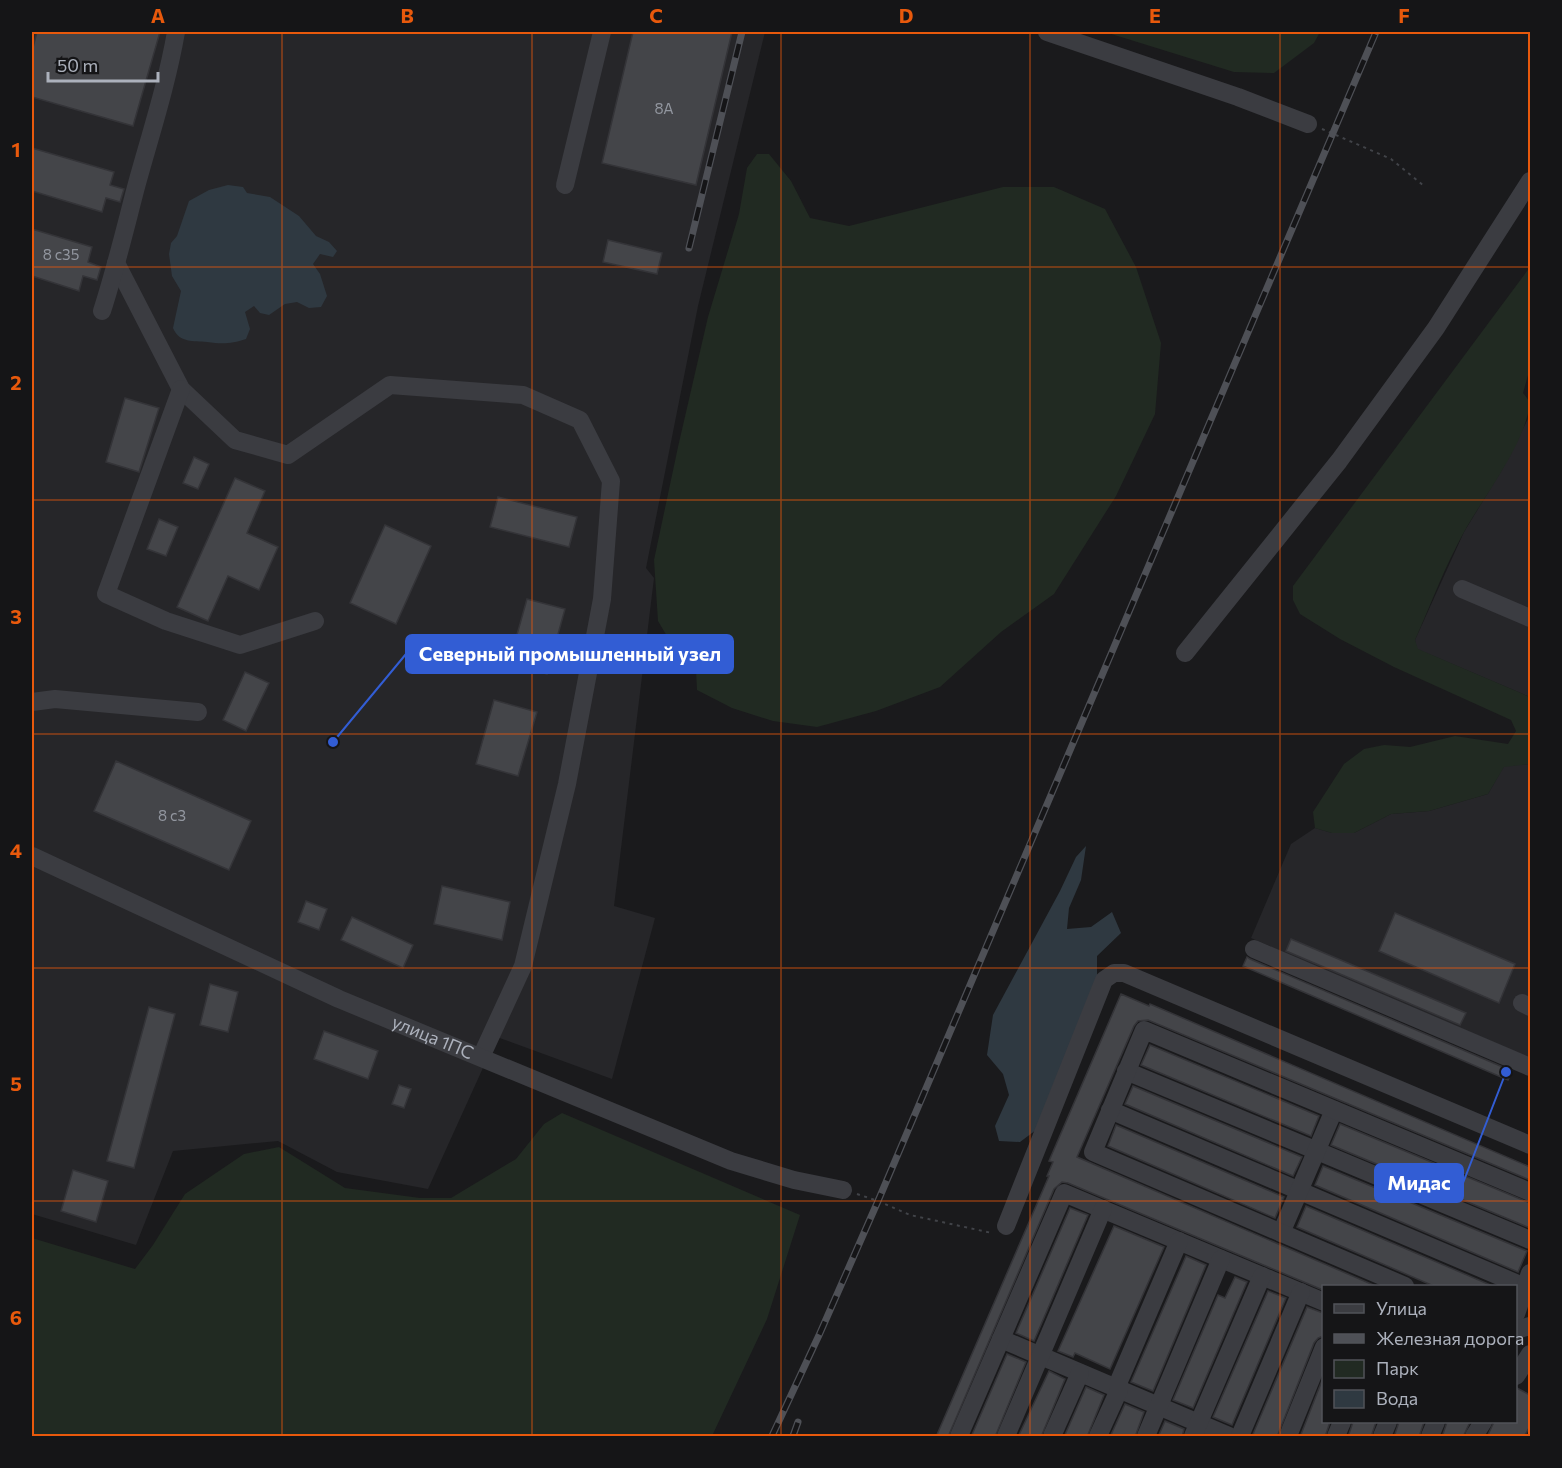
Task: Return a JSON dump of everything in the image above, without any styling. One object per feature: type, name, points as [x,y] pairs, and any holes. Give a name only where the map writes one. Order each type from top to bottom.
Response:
[{"type":"street","points":[[102,311],[169,72],[176,32]]},
{"type":"street","points":[[566,185],[602,32]]},
{"type":"street","points":[[1047,32],[1238,97],[1308,124]]},
{"type":"street","points":[[1185,652],[1346,452],[1436,328],[1530,181]]},
{"type":"street","points":[[117,263],[181,389],[235,440],[288,455],[390,385],[523,395],[580,420],[611,481],[602,599],[567,783],[523,966],[481,1057]]},
{"type":"street","points":[[181,389],[106,594],[166,621],[240,645],[315,621]]},
{"type":"street","points":[[1462,588],[1530,618]]},
{"type":"street","points":[[32,702],[55,699],[198,712]]},
{"type":"street","name":"улица 1ПС","points":[[32,856],[339,999],[731,1161],[794,1180],[843,1190]]},
{"type":"street","points":[[1254,949],[1530,1067]]},
{"type":"street","points":[[1006,1226],[1104,980],[1114,973],[1124,973],[1530,1145]]},
{"type":"street","points":[[1400,1285],[1093,1152],[1144,1030],[1530,1192]]},
{"type":"street","points":[[1126,1071],[1530,1240]]},
{"type":"street","points":[[1110,1110],[1300,1190],[1528,1280],[1517,1309]]},
{"type":"street","points":[[1281,1233],[1334,1110]]},
{"type":"street","points":[[959,1437],[1064,1192],[1322,1302]]},
{"type":"street","points":[[1006,1437],[1103,1209]]},
{"type":"street","points":[[1098,1437],[1119,1390],[1119,1380],[1179,1241]]},
{"type":"street","points":[[1146,1437],[1221,1258]]},
{"type":"street","points":[[1195,1430],[1262,1276]]},
{"type":"street","points":[[1240,1437],[1301,1292]]},
{"type":"street","points":[[1001,1339],[1158,1406],[1195,1430],[1229,1437]]},
{"type":"street","points":[[1288,1437],[1322,1350]]},
{"type":"street","points":[[1517,1373],[1530,1354]]},
{"type":"street","points":[[1052,1437],[1080,1373]]},
{"type":"street","points":[[1336,1437],[1342,1423]]},
{"type":"street","points":[[1382,1437],[1388,1423]]},
{"type":"street","points":[[1430,1437],[1436,1423]]},
{"type":"street","points":[[1474,1437],[1482,1423]]},
{"type":"path","points":[[1308,124],[1391,159],[1424,186]]},
{"type":"path","points":[[843,1190],[878,1201],[910,1215],[989,1234],[1006,1226]]},
{"type":"shaded area","points":[[32,32],[765,32],[698,306],[646,568],[654,578],[614,906],[655,918],[612,1079],[497,1037],[428,1189],[337,1172],[278,1141],[173,1151],[136,1245],[32,1214]]},
{"type":"shaded area","points":[[1530,415],[1530,697],[1417,649],[1415,640],[1464,532],[1503,468]]},
{"type":"shaded area","points":[[1530,764],[1530,1058],[1251,938],[1291,844],[1315,828],[1332,833],[1354,833],[1391,814],[1429,811],[1488,794],[1504,766]]},
{"type":"green space","points":[[1105,32],[1320,32],[1314,43],[1274,73],[1234,72]]},
{"type":"green space","points":[[757,154],[769,154],[791,181],[810,218],[849,226],[1003,187],[1054,187],[1105,209],[1136,267],[1161,343],[1155,414],[1116,496],[1054,594],[1001,632],[940,687],[876,711],[817,727],[773,721],[732,708],[697,690],[696,670],[674,648],[658,621],[654,560],[708,317],[739,214],[747,168]]},
{"type":"green space","points":[[1530,267],[1530,368],[1523,393],[1530,402],[1527,418],[1513,452],[1457,545],[1415,640],[1418,649],[1530,697],[1530,764],[1504,767],[1488,794],[1429,811],[1391,814],[1354,833],[1332,833],[1315,828],[1313,812],[1344,764],[1364,749],[1384,745],[1410,747],[1455,736],[1508,744],[1516,731],[1511,720],[1394,667],[1340,639],[1300,614],[1293,600],[1293,586]]},
{"type":"green space","points":[[562,1113],[800,1215],[767,1319],[712,1436],[32,1436],[32,1238],[135,1269],[185,1194],[244,1154],[279,1147],[345,1188],[420,1198],[451,1198],[516,1159],[544,1124]]},
{"type":"water","points":[[228,185],[243,187],[247,193],[270,197],[299,216],[316,236],[329,242],[337,251],[333,257],[320,254],[313,264],[320,274],[327,296],[321,307],[309,308],[297,302],[285,304],[269,315],[260,313],[254,306],[245,312],[250,329],[246,339],[236,342],[183,339],[173,328],[181,291],[172,276],[169,254],[171,243],[177,236],[189,201],[209,190]]},
{"type":"water","points":[[1086,846],[1081,880],[1069,908],[1067,929],[1091,927],[1112,912],[1121,933],[1097,956],[1097,985],[1036,1130],[1020,1142],[999,1141],[995,1126],[1009,1095],[1003,1074],[987,1055],[993,1015],[1076,857]]},
{"type":"building","points":[[37,32],[160,32],[133,126],[32,97],[32,51]]},
{"type":"building","points":[[633,32],[732,32],[696,185],[602,163]]},
{"type":"building","points":[[32,148],[114,172],[110,185],[124,189],[120,202],[106,198],[102,212],[32,191]]},
{"type":"building","points":[[32,229],[92,247],[88,262],[101,267],[97,280],[83,276],[79,291],[32,276]]},
{"type":"building","points":[[608,240],[662,253],[657,274],[603,262]]},
{"type":"building","points":[[125,398],[159,408],[139,472],[106,462]]},
{"type":"building","points":[[194,457],[209,464],[198,489],[183,483]]},
{"type":"building","points":[[235,478],[265,491],[247,533],[278,547],[259,590],[228,576],[208,621],[177,607]]},
{"type":"building","points":[[498,497],[577,517],[569,547],[490,527]]},
{"type":"building","points":[[159,519],[178,527],[166,556],[147,549]]},
{"type":"building","points":[[385,525],[431,546],[396,624],[350,603]]},
{"type":"building","points":[[527,599],[565,609],[547,674],[509,663]]},
{"type":"building","points":[[245,672],[269,683],[246,731],[223,720]]},
{"type":"building","points":[[494,700],[537,712],[518,776],[476,764]]},
{"type":"building","points":[[116,761],[251,821],[229,870],[94,811]]},
{"type":"building","points":[[442,886],[510,902],[502,940],[434,924]]},
{"type":"building","points":[[306,901],[327,909],[319,930],[298,922]]},
{"type":"building","points":[[1395,913],[1515,964],[1499,1003],[1379,951]]},
{"type":"building","points":[[352,917],[413,945],[403,968],[341,940]]},
{"type":"building","points":[[1291,939],[1466,1013],[1460,1025],[1286,951]]},
{"type":"building","points":[[1247,957],[1512,1071],[1508,1080],[1243,966]]},
{"type":"building","points":[[210,984],[238,992],[228,1032],[200,1025]]},
{"type":"building","points":[[1121,994],[1149,1006],[1150,1004],[1530,1167],[1530,1180],[1148,1020],[1138,1021],[1077,1157],[1373,1285],[1322,1285],[1322,1290],[1062,1182],[1054,1189],[948,1437],[936,1437],[1049,1176],[1047,1176],[1053,1162],[1049,1161]]},
{"type":"building","points":[[149,1007],[175,1014],[134,1168],[107,1161]]},
{"type":"building","points":[[324,1031],[378,1051],[368,1079],[314,1059]]},
{"type":"building","points":[[1150,1045],[1319,1116],[1311,1136],[1141,1065]]},
{"type":"building","points":[[399,1085],[411,1089],[404,1108],[392,1104]]},
{"type":"building","points":[[1133,1086],[1302,1157],[1293,1176],[1125,1104]]},
{"type":"building","points":[[1340,1124],[1530,1203],[1530,1228],[1331,1145]]},
{"type":"building","points":[[1116,1125],[1284,1197],[1275,1218],[1108,1146]]},
{"type":"building","points":[[1323,1166],[1527,1251],[1518,1272],[1315,1185]]},
{"type":"building","points":[[73,1170],[108,1181],[96,1222],[61,1211]]},
{"type":"building","points":[[1306,1206],[1490,1285],[1431,1285],[1297,1227]]},
{"type":"building","points":[[1070,1208],[1088,1215],[1034,1341],[1016,1333]]},
{"type":"building","points":[[1114,1226],[1164,1247],[1110,1369],[1075,1353],[1073,1357],[1058,1351]]},
{"type":"building","points":[[1186,1256],[1206,1265],[1153,1391],[1131,1382]]},
{"type":"building","points":[[1235,1277],[1247,1282],[1193,1408],[1173,1400],[1218,1295],[1225,1298]]},
{"type":"building","points":[[1268,1291],[1286,1298],[1232,1425],[1213,1417]]},
{"type":"building","points":[[1307,1307],[1322,1313],[1322,1336],[1314,1343],[1277,1437],[1260,1437],[1253,1434]]},
{"type":"building","points":[[1007,1354],[1026,1362],[995,1437],[971,1437]]},
{"type":"building","points":[[1049,1371],[1065,1379],[1041,1437],[1018,1437]]},
{"type":"building","points":[[1322,1381],[1322,1423],[1330,1423],[1325,1437],[1300,1437]]},
{"type":"building","points":[[1086,1387],[1104,1395],[1087,1437],[1064,1437]]},
{"type":"building","points":[[1517,1388],[1530,1395],[1530,1426],[1524,1437],[1487,1437],[1494,1423],[1517,1423]]},
{"type":"building","points":[[1125,1404],[1144,1412],[1135,1437],[1110,1437]]},
{"type":"building","points":[[1165,1421],[1184,1429],[1182,1437],[1158,1437]]},
{"type":"building","points":[[1353,1423],[1376,1423],[1371,1437],[1348,1437]]},
{"type":"building","points":[[1399,1423],[1424,1423],[1419,1437],[1394,1437]]},
{"type":"building","points":[[1447,1423],[1470,1423],[1463,1437],[1442,1437]]},
{"type":"railway","points":[[689,248],[742,32]]},
{"type":"railway","points":[[772,1436],[878,1201],[1376,32]]},
{"type":"railway","points":[[793,1436],[798,1422]]},
{"type":"place","name":"Северный промышленный узел","points":[[333,742]]},
{"type":"place","name":"Мидас","points":[[1506,1072]]}]
